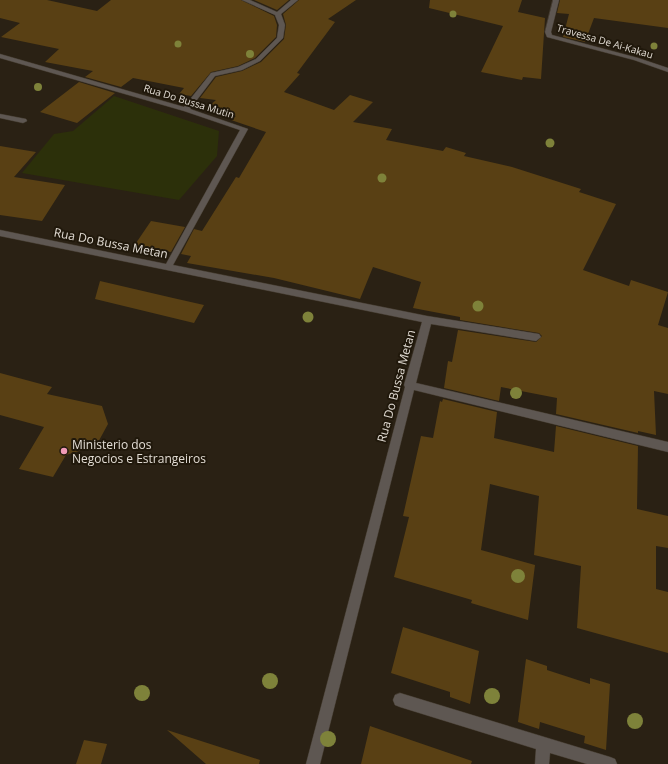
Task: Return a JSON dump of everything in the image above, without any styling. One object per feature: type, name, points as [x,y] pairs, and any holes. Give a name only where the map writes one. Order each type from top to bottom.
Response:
[{"type":"street","points":[[186,110],[213,74],[240,69],[258,60],[280,38],[282,25],[278,14],[245,0]]},
{"type":"street","points":[[278,14],[295,0]]},
{"type":"street","name":"Travessa De Ai-Kakau","points":[[556,0],[548,32],[549,36],[636,59],[668,70]]},
{"type":"street","name":"Rua Do Bussa Mutin","points":[[0,56],[186,110],[244,129],[168,267]]},
{"type":"street","points":[[0,116],[23,121]]},
{"type":"street","name":"Rua Do Bussa Metan","points":[[0,234],[427,320],[312,764]]},
{"type":"street","points":[[427,320],[536,337]]},
{"type":"street","points":[[410,385],[668,447]]},
{"type":"street","points":[[400,700],[610,764]]},
{"type":"street","points":[[542,764],[544,744]]},
{"type":"green space","points":[[114,96],[219,131],[217,156],[179,200],[22,173],[54,134],[73,131]]},
{"type":"building","points":[[0,0],[47,0],[97,11],[111,0],[241,0],[274,16],[277,25],[276,37],[255,58],[238,66],[211,72],[191,96],[179,94],[184,88],[133,78],[121,87],[85,77],[93,71],[45,62],[59,49],[1,37],[20,23],[0,18]]},
{"type":"building","points":[[254,0],[289,0],[277,10]]},
{"type":"building","points":[[299,0],[356,0],[328,19],[335,22],[297,73],[300,74],[284,92],[334,110],[350,95],[373,102],[353,122],[392,129],[386,140],[443,151],[446,147],[466,153],[464,156],[512,167],[581,189],[579,192],[616,204],[583,270],[629,286],[631,280],[668,292],[658,325],[668,328],[668,394],[654,391],[656,435],[638,431],[638,433],[556,414],[557,398],[501,387],[499,401],[444,388],[448,361],[452,362],[458,330],[536,342],[542,336],[539,333],[460,320],[460,317],[413,308],[421,282],[373,267],[360,299],[274,278],[187,263],[191,256],[181,254],[194,229],[202,231],[236,177],[239,178],[266,132],[231,120],[236,116],[208,107],[216,100],[200,98],[216,77],[242,71],[261,62],[284,39],[286,25],[283,14]]},
{"type":"building","points":[[430,0],[522,0],[518,12],[545,18],[541,79],[523,77],[522,80],[481,72],[503,26],[429,8]]},
{"type":"building","points":[[560,0],[668,0],[668,28],[594,18],[585,42],[563,37],[569,14],[557,13]]},
{"type":"building","points":[[79,82],[115,93],[77,123],[40,112]]},
{"type":"building","points":[[0,146],[36,152],[14,177],[65,185],[42,221],[0,215]]},
{"type":"building","points":[[151,221],[185,227],[171,252],[134,246]]},
{"type":"building","points":[[100,281],[204,305],[194,323],[95,299]]},
{"type":"building","points":[[0,373],[52,387],[47,394],[102,406],[108,424],[96,446],[66,455],[53,477],[19,469],[44,427],[0,415]]},
{"type":"building","points":[[443,399],[497,412],[494,438],[554,452],[556,426],[638,446],[637,509],[668,516],[668,548],[656,546],[656,589],[668,592],[668,653],[577,628],[581,566],[534,555],[539,496],[490,484],[481,550],[535,565],[528,620],[471,603],[472,600],[394,577],[409,517],[403,516],[421,436],[433,438],[440,401],[442,402]]},
{"type":"building","points":[[403,627],[479,651],[470,704],[450,697],[450,692],[391,673]]},
{"type":"building","points":[[526,659],[547,666],[547,670],[590,684],[590,678],[610,684],[606,750],[584,743],[585,736],[540,722],[539,729],[518,722]]},
{"type":"building","points":[[370,726],[472,761],[471,764],[361,764]]},
{"type":"building","points":[[167,730],[260,760],[259,764],[206,764]]},
{"type":"building","points":[[84,740],[107,744],[101,764],[76,764]]},
{"type":"place","name":"Ministerio dos Negocios e Estrangeiros","points":[[64,451]]}]
